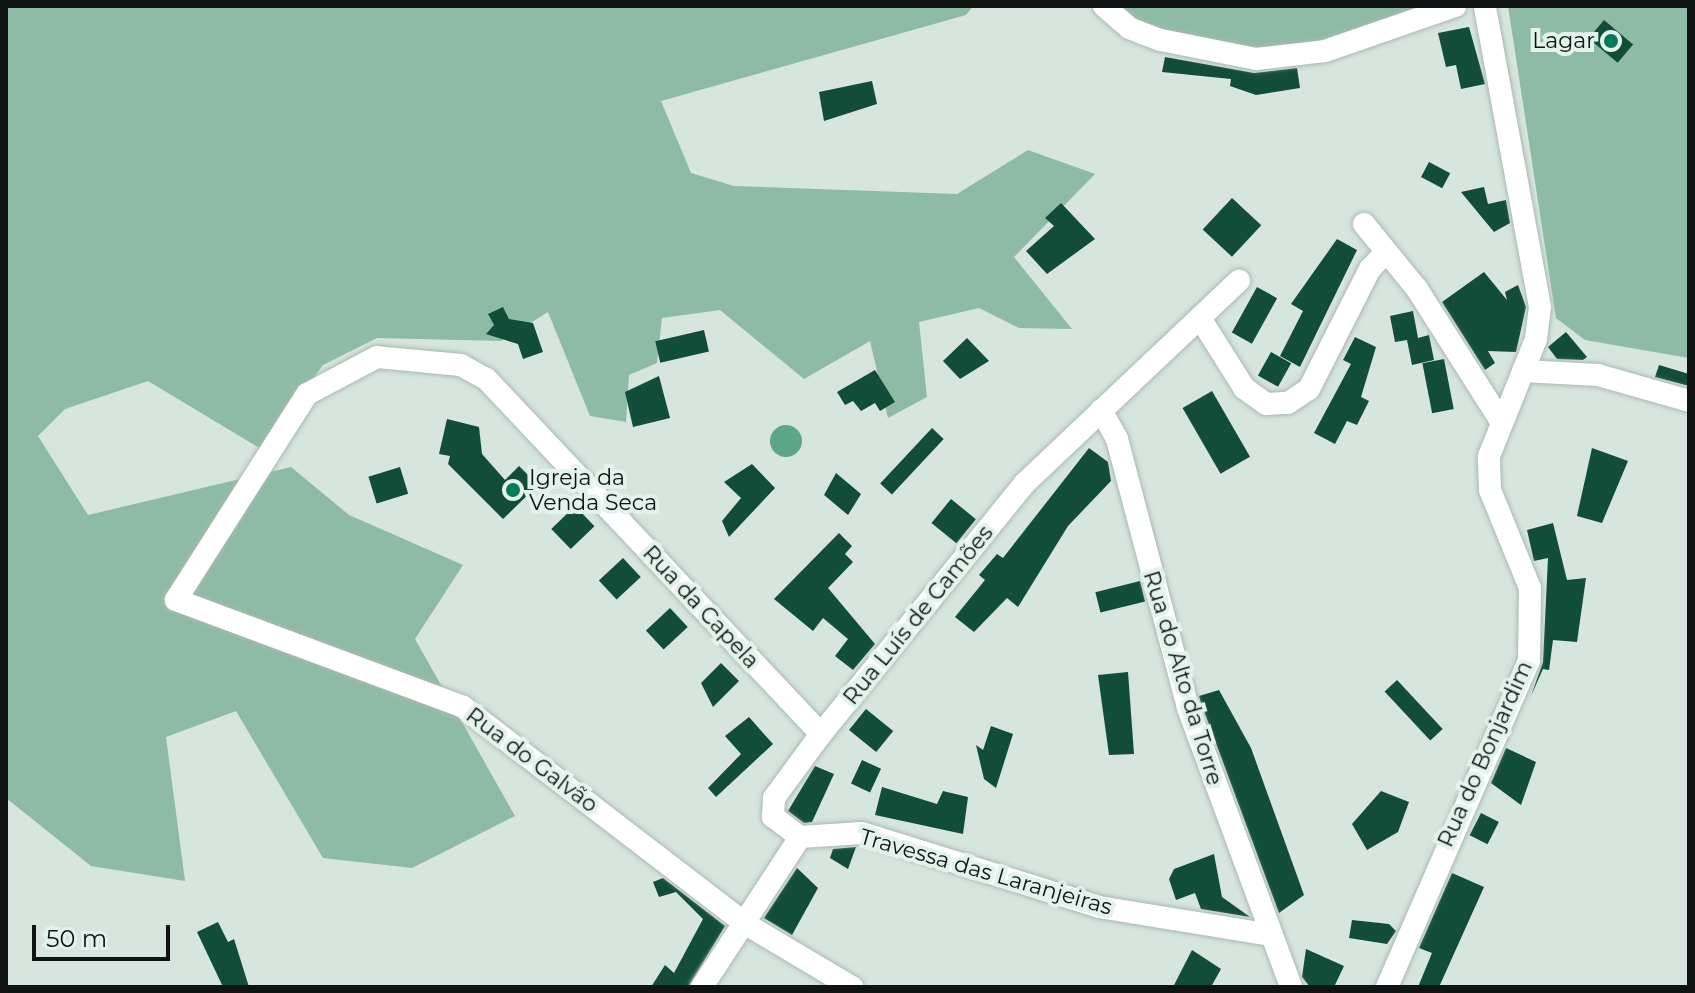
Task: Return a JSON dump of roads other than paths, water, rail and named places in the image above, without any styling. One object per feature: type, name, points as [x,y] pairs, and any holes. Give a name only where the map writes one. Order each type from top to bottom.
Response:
[{"type":"street","points":[[1104,6],[1129,28],[1161,40],[1256,59],[1325,51],[1455,6]]},
{"type":"street","name":"Rua do Bonjardim","points":[[1387,987],[1529,661],[1530,588],[1490,490],[1489,456],[1500,420],[1523,371],[1540,307],[1485,6]]},
{"type":"street","points":[[1364,224],[1500,420]]},
{"type":"street","points":[[1200,318],[1244,388],[1266,404],[1288,403],[1309,389],[1370,269],[1386,252]]},
{"type":"street","name":"Rua Luís de Camões","points":[[800,837],[773,817],[774,798],[821,734],[1024,484],[1239,281]]},
{"type":"street","name":"Rua da Capela","points":[[176,600],[307,394],[377,357],[461,365],[486,379],[821,734]]},
{"type":"street","points":[[1523,371],[1598,375],[1689,401]]},
{"type":"street","name":"Rua do Alto da Torre","points":[[1101,410],[1117,439],[1188,708],[1266,934],[1291,987]]},
{"type":"street","name":"Rua do Galvão","points":[[176,600],[463,707],[744,923],[852,987]]},
{"type":"street","name":"Travessa das Laranjeiras","points":[[800,837],[862,833],[1099,907],[1266,934]]},
{"type":"street","points":[[702,987],[800,837]]},
{"type":"place","name":"Lagar","points":[[1611,41]]},
{"type":"place","name":"Igreja da Venda Seca","points":[[513,490]]}]
